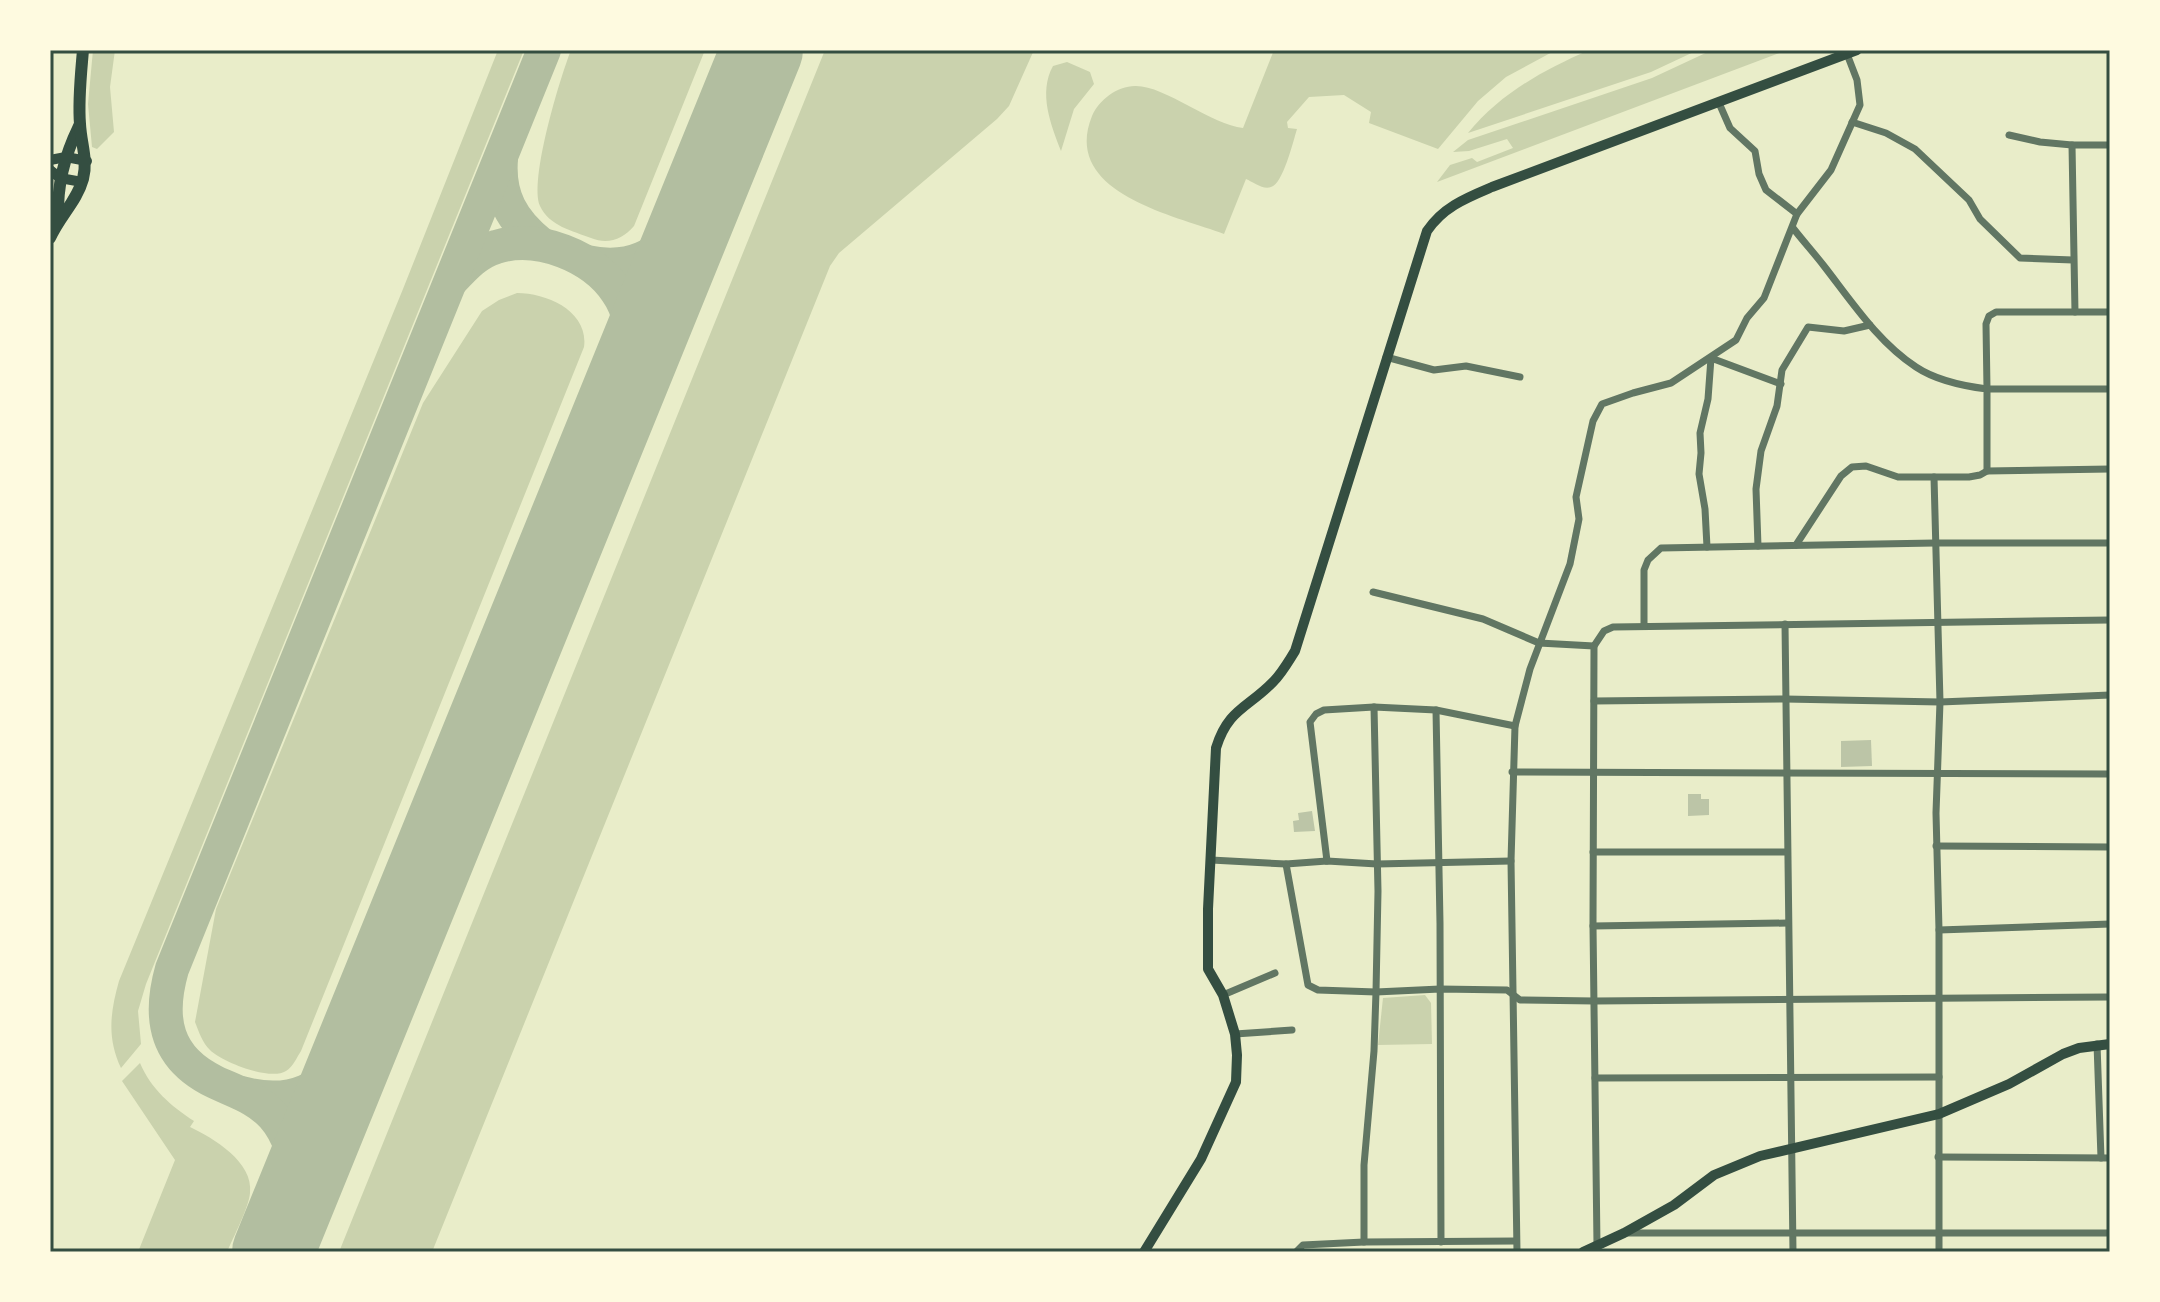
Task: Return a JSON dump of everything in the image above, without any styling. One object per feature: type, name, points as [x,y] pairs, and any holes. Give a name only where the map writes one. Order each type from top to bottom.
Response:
[{"type":"highway","points":[[50,238],[58,219],[74,199],[87,161],[80,126],[83,50]]},
{"type":"highway","points":[[58,219],[55,174],[80,126]]},
{"type":"main road","points":[[1144,1252],[1201,1159],[1236,1082],[1235,1034],[1223,995],[1208,969],[1216,748],[1222,729],[1234,713],[1272,683],[1295,651],[1427,231],[1449,207],[1522,175],[1852,52]]},
{"type":"main road","points":[[50,160],[66,157],[87,161]]},
{"type":"main road","points":[[55,174],[82,182]]},
{"type":"main road","points":[[1583,1252],[1674,1205],[1714,1175],[1792,1147],[1854,1136],[1939,1114],[2009,1084],[2063,1054],[2097,1044],[2110,1044]]},
{"type":"street","points":[[1517,1252],[1511,861],[1515,726],[1539,643],[1570,564],[1579,519],[1576,497],[1593,421],[1602,404],[1671,383],[1736,340],[1747,318],[1764,298],[1797,214],[1831,170],[1860,105],[1852,52]]},
{"type":"street","points":[[1719,103],[1730,128],[1755,151],[1766,190],[1797,214]]},
{"type":"street","points":[[1852,122],[1886,133],[1915,149],[1969,200],[1980,219],[2020,258],[2073,260]]},
{"type":"street","points":[[2009,135],[2040,142],[2110,145]]},
{"type":"street","points":[[2072,145],[2075,312]]},
{"type":"street","points":[[1793,228],[1870,325],[1917,368],[1960,385],[1987,389],[2110,389]]},
{"type":"street","points":[[1987,471],[1986,324],[1989,316],[1996,312],[2110,312]]},
{"type":"street","points":[[1758,546],[1758,468],[1782,370],[1808,327],[1844,331],[1870,325]]},
{"type":"street","points":[[1386,357],[1434,370],[1466,366],[1520,377]]},
{"type":"street","points":[[1711,358],[1781,384]]},
{"type":"street","points":[[1707,547],[1699,474],[1700,433],[1708,399],[1711,358]]},
{"type":"street","points":[[1796,545],[1841,476],[1852,467],[1866,466],[1898,477],[1969,477],[1987,471],[2110,469]]},
{"type":"street","points":[[1934,477],[1940,702],[1936,846],[1939,1252]]},
{"type":"street","points":[[1644,626],[1644,570],[1648,560],[1661,548],[2110,543]]},
{"type":"street","points":[[1373,592],[1483,619],[1539,643],[1594,646]]},
{"type":"street","points":[[1597,1245],[1593,926],[1594,646],[1604,631],[1613,627],[1644,626],[2110,620]]},
{"type":"street","points":[[1785,624],[1793,1252]]},
{"type":"street","points":[[1594,701],[1785,699],[1940,702],[2110,695]]},
{"type":"street","points":[[1327,861],[1310,722],[1316,714],[1324,710],[1374,707],[1436,710],[1515,726]]},
{"type":"street","points":[[1364,1242],[1364,1165],[1376,992],[1374,707]]},
{"type":"street","points":[[1436,710],[1441,1242]]},
{"type":"street","points":[[1512,772],[2110,774]]},
{"type":"street","points":[[1936,846],[2110,847]]},
{"type":"street","points":[[1593,852],[1786,852]]},
{"type":"street","points":[[1211,860],[1286,864],[1327,861],[1377,864],[1511,861]]},
{"type":"street","points":[[1286,864],[1308,985],[1318,990],[1507,990],[1520,1000],[1595,1001],[2110,997]]},
{"type":"street","points":[[1593,926],[1788,923]]},
{"type":"street","points":[[1939,930],[2110,924]]},
{"type":"street","points":[[1223,995],[1275,973]]},
{"type":"street","points":[[1235,1034],[1292,1030]]},
{"type":"street","points":[[1938,1157],[2105,1158],[2097,1044]]},
{"type":"street","points":[[1595,1078],[1939,1077]]},
{"type":"street","points":[[1624,1233],[2110,1233]]},
{"type":"street","points":[[1296,1252],[1303,1245],[1516,1241]]},
{"type":"green space","points":[[93,50],[115,50],[110,87],[114,132],[97,149],[92,147],[88,104]]},
{"type":"green space","points":[[498,50],[524,50],[146,984],[138,1011],[141,1044],[121,1068],[111,1025],[119,981]]},
{"type":"green space","points":[[571,50],[705,50],[634,226],[609,241],[597,240],[562,227],[549,218],[540,206],[538,193],[542,153],[553,105]]},
{"type":"green space","points":[[825,50],[1034,50],[1009,106],[997,119],[839,253],[830,266],[432,1252],[339,1252]]},
{"type":"green space","points":[[1274,50],[1556,50],[1506,77],[1478,101],[1438,149],[1369,123],[1371,112],[1344,95],[1309,97],[1287,122],[1288,128],[1297,129],[1280,178],[1268,188],[1246,179],[1224,234],[1127,197],[1107,182],[1092,164],[1087,142],[1092,116],[1109,95],[1122,88],[1147,87],[1217,120],[1243,128]]},
{"type":"green space","points":[[1589,50],[1698,50],[1651,72],[1468,133],[1494,106],[1523,84]]},
{"type":"green space","points":[[1712,50],[1787,50],[1437,182],[1450,165],[1472,158],[1477,162],[1513,148],[1507,139],[1469,151],[1453,152],[1468,140],[1652,78]]},
{"type":"green space","points":[[1067,62],[1090,72],[1094,84],[1074,109],[1061,151],[1046,98],[1053,66]]},
{"type":"green space","points":[[517,293],[541,297],[564,307],[580,324],[584,347],[301,1051],[286,1071],[269,1074],[246,1069],[210,1050],[195,1022],[216,909],[423,403],[482,311]]},
{"type":"green space","points":[[1425,995],[1431,1003],[1432,1044],[1378,1045],[1383,998]]},
{"type":"green space","points":[[140,1063],[162,1096],[194,1121],[190,1127],[230,1152],[246,1171],[250,1182],[249,1199],[227,1252],[138,1252],[175,1160],[122,1081]]},
{"type":"building","points":[[1871,740],[1872,766],[1841,767],[1841,741]]},
{"type":"building","points":[[1688,794],[1701,794],[1701,799],[1709,799],[1709,815],[1688,816]]},
{"type":"building","points":[[1312,811],[1315,831],[1294,832],[1293,821],[1299,820],[1298,813]]},
{"type":"taxiway","points":[[300,1184],[288,1140],[273,1116],[253,1100],[198,1072],[176,1049],[166,1020],[168,987],[172,969],[544,50]]},
{"type":"taxiway","points":[[501,159],[502,185],[509,207],[522,226],[541,244]]},
{"type":"taxiway","points":[[586,262],[618,265],[643,258],[690,225]]},
{"type":"taxiway","points":[[452,280],[478,256],[496,247],[529,243],[563,251],[594,268],[617,292],[628,317],[634,363]]},
{"type":"taxiway","points":[[241,1093],[276,1098],[306,1091],[331,1075],[355,1049]]},
{"type":"runway","points":[[273,1252],[762,50]]}]
